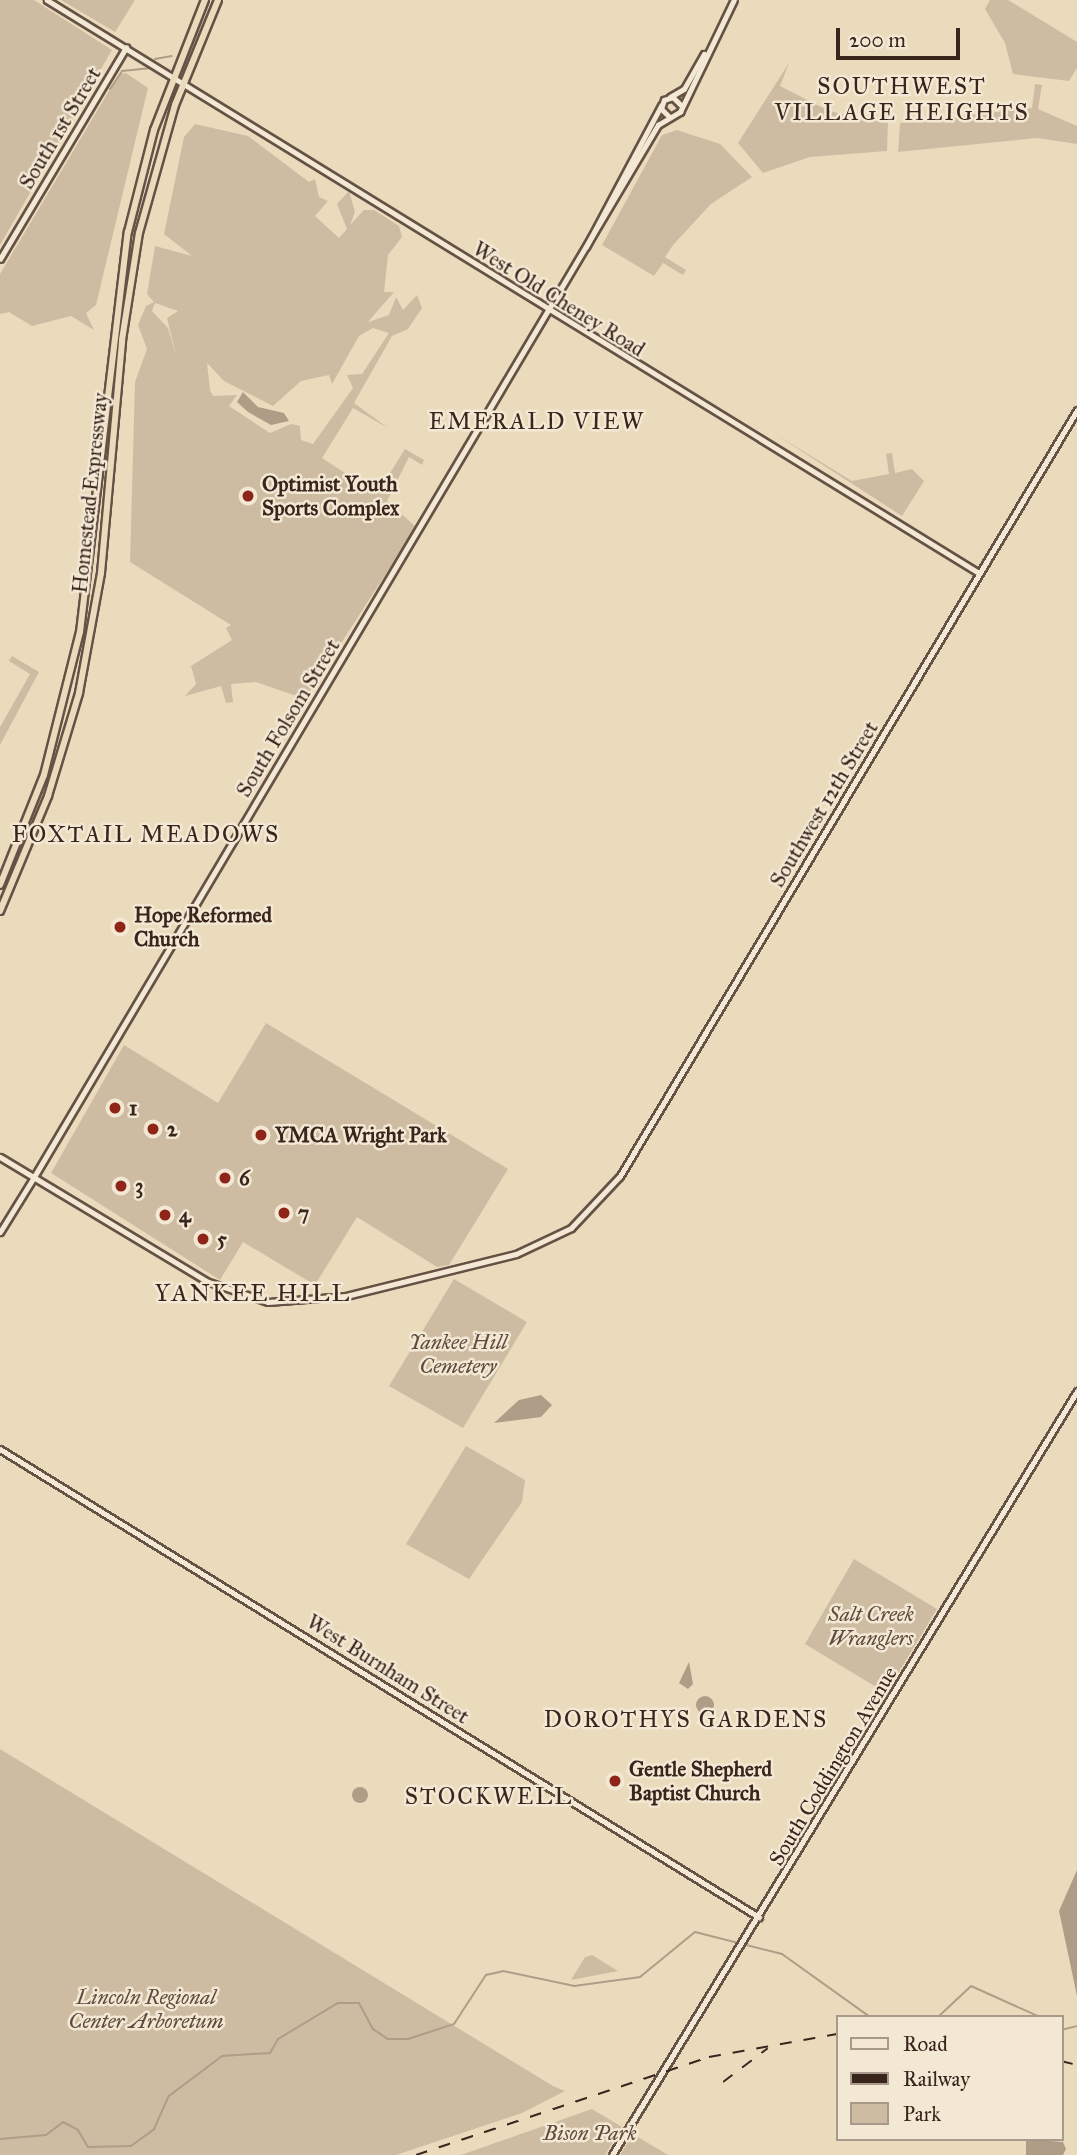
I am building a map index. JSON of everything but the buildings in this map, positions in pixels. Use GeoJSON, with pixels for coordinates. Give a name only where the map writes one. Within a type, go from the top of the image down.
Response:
{"type":"FeatureCollection","features":[{"type":"Feature","properties":{"kind":"highway","name":"Homestead Expressway"},"geometry":{"type":"LineString","coordinates":[[0,885],[44,775],[71,676],[90,567],[120,270],[173,77],[205,0]]}},
{"type":"Feature","properties":{"kind":"highway","name":"Homestead Expressway"},"geometry":{"type":"LineString","coordinates":[[0,911],[48,796],[86,660],[132,272],[183,83],[218,0]]}},
{"type":"Feature","properties":{"kind":"main road","name":"Southwest 12th Street"},"geometry":{"type":"LineString","coordinates":[[34,1177],[216,1286],[290,1304],[334,1299],[528,1250],[593,1209],[675,1086],[1077,410]]}},
{"type":"Feature","properties":{"kind":"main road"},"geometry":{"type":"LineString","coordinates":[[0,1156],[34,1177]]}},
{"type":"Feature","properties":{"kind":"main road","name":"South Folsom Street"},"geometry":{"type":"LineString","coordinates":[[0,1232],[34,1177]]}},
{"type":"Feature","properties":{"kind":"street","name":"West Old Cheney Road"},"geometry":{"type":"LineString","coordinates":[[47,0],[548,312],[979,573]]}},
{"type":"Feature","properties":{"kind":"street"},"geometry":{"type":"LineString","coordinates":[[707,50],[681,106],[670,97],[684,89],[734,0]]}},
{"type":"Feature","properties":{"kind":"street","name":"South 1st Street"},"geometry":{"type":"LineString","coordinates":[[0,259],[126,48]]}},
{"type":"Feature","properties":{"kind":"street","name":"South Folsom Street"},"geometry":{"type":"LineString","coordinates":[[582,256],[661,106],[670,97]]}},
{"type":"Feature","properties":{"kind":"street"},"geometry":{"type":"LineString","coordinates":[[661,106],[670,117]]}},
{"type":"Feature","properties":{"kind":"street","name":"South Folsom Street"},"geometry":{"type":"LineString","coordinates":[[34,1177],[658,125],[681,106]]}},
{"type":"Feature","properties":{"kind":"street","name":"South Coddington Avenue"},"geometry":{"type":"LineString","coordinates":[[612,2155],[737,1954],[1077,1391]]}},
{"type":"Feature","properties":{"kind":"street","name":"West Burnham Street"},"geometry":{"type":"LineString","coordinates":[[0,1448],[759,1917]]}},
{"type":"Feature","properties":{"kind":"green space"},"geometry":{"type":"Polygon","coordinates":[[[0,0],[34,0],[112,50],[0,245],[0,0]]]}},
{"type":"Feature","properties":{"kind":"green space"},"geometry":{"type":"Polygon","coordinates":[[[61,0],[135,0],[115,32],[61,0]]]}},
{"type":"Feature","properties":{"kind":"green space"},"geometry":{"type":"Polygon","coordinates":[[[990,0],[1008,0],[1077,42],[1077,68],[1069,81],[1013,74],[1005,43],[985,9],[990,0]]]}},
{"type":"Feature","properties":{"kind":"green space"},"geometry":{"type":"Polygon","coordinates":[[[789,63],[780,86],[829,111],[888,123],[887,151],[810,157],[763,173],[738,143],[789,63]]]}},
{"type":"Feature","properties":{"kind":"green space"},"geometry":{"type":"Polygon","coordinates":[[[126,73],[148,88],[96,305],[86,313],[94,330],[71,316],[32,326],[9,312],[0,314],[0,274],[119,74],[126,73]]]}},
{"type":"Feature","properties":{"kind":"green space"},"geometry":{"type":"Polygon","coordinates":[[[1035,84],[1042,85],[1038,109],[1077,126],[1077,144],[1037,138],[898,152],[900,123],[1032,108],[1035,84]]]}},
{"type":"Feature","properties":{"kind":"green space"},"geometry":{"type":"Polygon","coordinates":[[[195,124],[248,136],[309,182],[315,179],[319,197],[328,201],[315,216],[339,238],[347,229],[337,204],[349,191],[355,212],[350,225],[364,210],[374,210],[399,226],[402,237],[388,255],[384,292],[394,292],[368,322],[389,315],[396,297],[403,310],[417,295],[422,308],[408,329],[392,336],[354,403],[388,428],[353,408],[322,458],[377,494],[405,449],[424,460],[422,465],[409,457],[387,501],[416,527],[305,699],[256,682],[231,684],[233,702],[226,703],[221,686],[185,696],[196,684],[191,666],[232,640],[226,628],[231,625],[130,562],[135,382],[147,349],[138,325],[146,306],[154,302],[147,294],[155,246],[192,256],[164,234],[184,137],[195,124]],[[155,303],[152,311],[168,328],[176,355],[167,318],[178,311],[155,303]],[[373,328],[359,336],[332,384],[329,375],[301,381],[273,406],[224,381],[207,363],[210,390],[213,396],[237,395],[229,406],[270,433],[291,424],[300,426],[301,440],[313,444],[353,388],[347,375],[362,374],[389,333],[373,328]]]}},
{"type":"Feature","properties":{"kind":"green space"},"geometry":{"type":"Polygon","coordinates":[[[677,130],[720,144],[752,177],[711,204],[673,245],[665,257],[686,270],[683,275],[663,263],[654,276],[602,245],[662,135],[677,130]]]}},
{"type":"Feature","properties":{"kind":"green space"},"geometry":{"type":"Polygon","coordinates":[[[775,434],[852,481],[889,474],[886,454],[892,453],[895,473],[912,469],[924,481],[902,516],[775,434]]]}},
{"type":"Feature","properties":{"kind":"green space"},"geometry":{"type":"Polygon","coordinates":[[[12,656],[39,672],[0,745],[0,727],[30,674],[9,661],[12,656]]]}},
{"type":"Feature","properties":{"kind":"green space","name":"YMCA Wright Park"},"geometry":{"type":"Polygon","coordinates":[[[266,1023],[508,1169],[449,1265],[437,1267],[357,1217],[315,1285],[243,1242],[220,1280],[51,1173],[124,1045],[218,1103],[266,1023]]]}},
{"type":"Feature","properties":{"kind":"green space","name":"Yankee Hill Cemetery"},"geometry":{"type":"Polygon","coordinates":[[[454,1279],[527,1322],[463,1428],[389,1386],[454,1279]]]}},
{"type":"Feature","properties":{"kind":"green space"},"geometry":{"type":"Polygon","coordinates":[[[466,1446],[525,1480],[522,1502],[469,1579],[406,1544],[466,1446]]]}},
{"type":"Feature","properties":{"kind":"green space","name":"Salt Creek Wranglers"},"geometry":{"type":"Polygon","coordinates":[[[854,1559],[937,1609],[886,1693],[805,1644],[854,1559]]]}},
{"type":"Feature","properties":{"kind":"green space","name":"Lincoln Regional Center Arboretum"},"geometry":{"type":"Polygon","coordinates":[[[0,1749],[565,2091],[522,2113],[396,2155],[0,2155],[0,1749]]]}},
{"type":"Feature","properties":{"kind":"green space"},"geometry":{"type":"Polygon","coordinates":[[[592,1955],[618,1971],[571,1980],[585,1957],[592,1955]]]}},
{"type":"Feature","properties":{"kind":"green space","name":"Bison Park"},"geometry":{"type":"Polygon","coordinates":[[[592,2109],[622,2127],[605,2155],[461,2155],[592,2109]]]}},
{"type":"Feature","properties":{"kind":"green space"},"geometry":{"type":"Polygon","coordinates":[[[633,2134],[668,2155],[620,2155],[633,2134]]]}},
{"type":"Feature","properties":{"kind":"shaded area"},"geometry":{"type":"Polygon","coordinates":[[[243,392],[258,407],[284,413],[289,421],[271,425],[248,412],[237,402],[243,392]]]}},
{"type":"Feature","properties":{"kind":"shaded area"},"geometry":{"type":"Polygon","coordinates":[[[541,1395],[552,1405],[541,1417],[494,1423],[519,1400],[541,1395]]]}},
{"type":"Feature","properties":{"kind":"shaded area"},"geometry":{"type":"Polygon","coordinates":[[[689,1662],[693,1684],[688,1689],[679,1683],[689,1662]]]}},
{"type":"Feature","properties":{"kind":"shaded area"},"geometry":{"type":"Polygon","coordinates":[[[701,1696],[709,1696],[714,1705],[712,1712],[701,1714],[696,1709],[696,1701],[701,1696]]]}},
{"type":"Feature","properties":{"kind":"shaded area"},"geometry":{"type":"Polygon","coordinates":[[[357,1787],[363,1787],[368,1795],[366,1801],[357,1803],[352,1798],[352,1792],[357,1787]]]}},
{"type":"Feature","properties":{"kind":"shaded area"},"geometry":{"type":"Polygon","coordinates":[[[1077,1870],[1077,1996],[1059,1911],[1077,1870]]]}},
{"type":"Feature","properties":{"kind":"shaded area"},"geometry":{"type":"Polygon","coordinates":[[[1026,2141],[1063,2142],[1066,2149],[1063,2155],[1026,2155],[1026,2141]]]}},
{"type":"Feature","properties":{"kind":"waterway"},"geometry":{"type":"LineString","coordinates":[[155,59],[172,56]]}},
{"type":"Feature","properties":{"kind":"waterway"},"geometry":{"type":"LineString","coordinates":[[110,89],[122,71],[149,68]]}},
{"type":"Feature","properties":{"kind":"waterway"},"geometry":{"type":"LineString","coordinates":[[0,2139],[46,2135],[63,2122],[78,2130],[88,2147],[131,2146],[154,2129],[169,2096],[222,2056],[270,2053],[278,2039],[338,2003],[359,2003],[373,2029],[388,2039],[408,2039],[454,2024],[486,1975],[503,1971],[574,1986],[640,1977],[695,1932],[782,1954],[867,2015]]}},
{"type":"Feature","properties":{"kind":"waterway"},"geometry":{"type":"LineString","coordinates":[[940,2015],[971,1986],[1036,2015]]}},
{"type":"Feature","properties":{"kind":"waterway"},"geometry":{"type":"LineString","coordinates":[[1063,2030],[1077,2026]]}},
{"type":"Feature","properties":{"kind":"railway"},"geometry":{"type":"LineString","coordinates":[[416,2155],[709,2057],[836,2034]]}},
{"type":"Feature","properties":{"kind":"railway"},"geometry":{"type":"LineString","coordinates":[[723,2082],[768,2048]]}},
{"type":"Feature","properties":{"kind":"railway"},"geometry":{"type":"LineString","coordinates":[[1063,2062],[1077,2065]]}},
{"type":"Feature","properties":{"kind":"place","name":"Optimist Youth Sports Complex"},"geometry":{"type":"Point","coordinates":[248,496]}},
{"type":"Feature","properties":{"kind":"place","name":"Hope Reformed Church"},"geometry":{"type":"Point","coordinates":[120,927]}},
{"type":"Feature","properties":{"kind":"place","name":"1"},"geometry":{"type":"Point","coordinates":[115,1108]}},
{"type":"Feature","properties":{"kind":"place","name":"2"},"geometry":{"type":"Point","coordinates":[153,1129]}},
{"type":"Feature","properties":{"kind":"place","name":"YMCA Wright Park"},"geometry":{"type":"Point","coordinates":[261,1135]}},
{"type":"Feature","properties":{"kind":"place","name":"6"},"geometry":{"type":"Point","coordinates":[225,1178]}},
{"type":"Feature","properties":{"kind":"place","name":"3"},"geometry":{"type":"Point","coordinates":[121,1186]}},
{"type":"Feature","properties":{"kind":"place","name":"7"},"geometry":{"type":"Point","coordinates":[284,1213]}},
{"type":"Feature","properties":{"kind":"place","name":"4"},"geometry":{"type":"Point","coordinates":[165,1215]}},
{"type":"Feature","properties":{"kind":"place","name":"5"},"geometry":{"type":"Point","coordinates":[203,1239]}},
{"type":"Feature","properties":{"kind":"place","name":"Gentle Shepherd Baptist Church"},"geometry":{"type":"Point","coordinates":[615,1781]}},
{"type":"Feature","properties":{"kind":"district","name":"SOUTHWEST VILLAGE HEIGHTS"},"geometry":{"type":"Point","coordinates":[902,99]}},
{"type":"Feature","properties":{"kind":"district","name":"EMERALD VIEW"},"geometry":{"type":"Point","coordinates":[537,421]}},
{"type":"Feature","properties":{"kind":"district","name":"FOXTAIL MEADOWS"},"geometry":{"type":"Point","coordinates":[146,834]}},
{"type":"Feature","properties":{"kind":"district","name":"YANKEE HILL"},"geometry":{"type":"Point","coordinates":[253,1294]}},
{"type":"Feature","properties":{"kind":"district","name":"DOROTHYS GARDENS"},"geometry":{"type":"Point","coordinates":[686,1719]}},
{"type":"Feature","properties":{"kind":"district","name":"STOCKWELL"},"geometry":{"type":"Point","coordinates":[489,1796]}}]}
